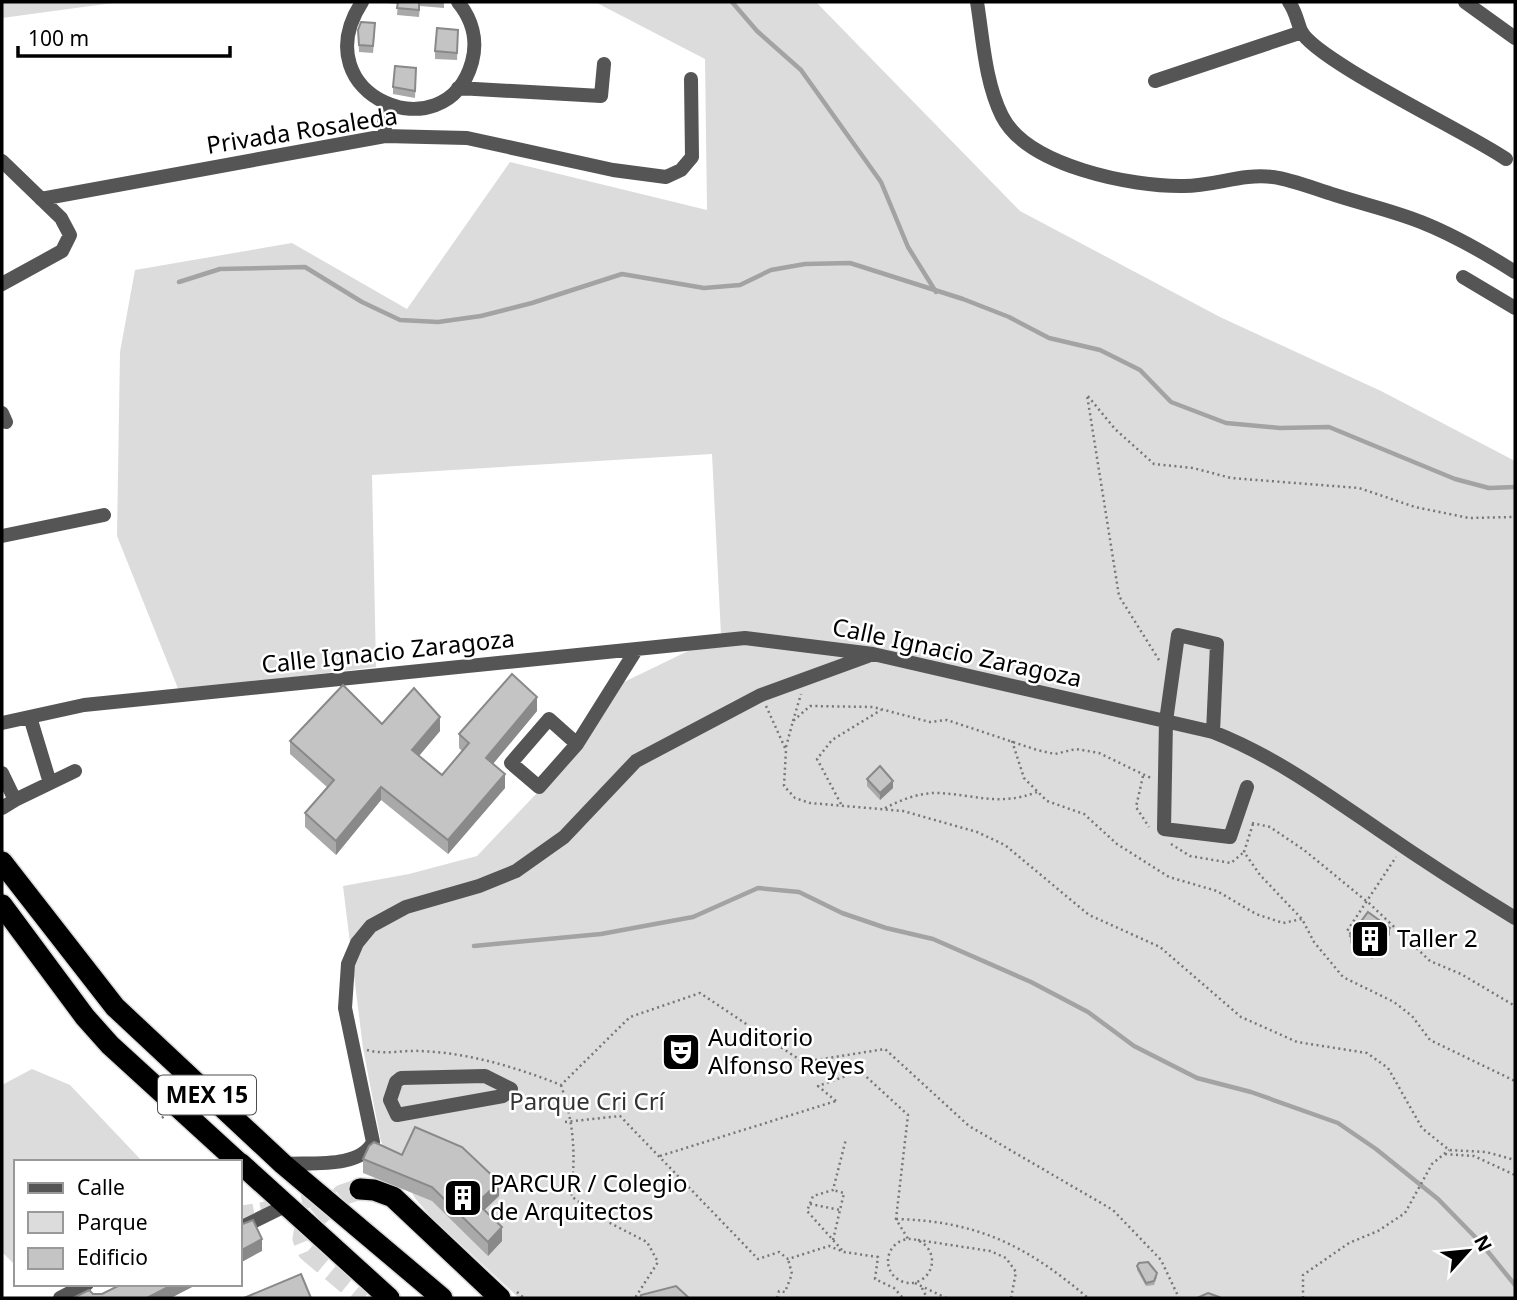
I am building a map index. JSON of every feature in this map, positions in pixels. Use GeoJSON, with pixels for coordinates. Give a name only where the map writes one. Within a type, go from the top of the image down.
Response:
{"type":"FeatureCollection","features":[{"type":"Feature","properties":{"kind":"highway","name":"MEX 15"},"geometry":{"type":"LineString","coordinates":[[2,862],[115,1007],[283,1164],[442,1298]]}},
{"type":"Feature","properties":{"kind":"highway","name":"MEX 15"},"geometry":{"type":"LineString","coordinates":[[2,905],[85,1017],[110,1045],[237,1160]]}},
{"type":"Feature","properties":{"kind":"highway","name":"MEX 15"},"geometry":{"type":"LineString","coordinates":[[242,1165],[389,1298]]}},
{"type":"Feature","properties":{"kind":"highway"},"geometry":{"type":"LineString","coordinates":[[360,1189],[374,1189],[393,1197],[500,1298]]}},
{"type":"Feature","properties":{"kind":"street"},"geometry":{"type":"LineString","coordinates":[[362,2],[351,18],[346,37],[347,58],[361,85],[384,104],[404,109],[424,108],[443,101],[458,88],[469,71],[475,52],[474,31],[458,2]]}},
{"type":"Feature","properties":{"kind":"street"},"geometry":{"type":"LineString","coordinates":[[977,2],[989,78],[1001,115],[1012,131],[1035,151],[1106,176],[1146,184],[1185,187],[1250,175],[1277,178],[1420,222],[1480,250],[1515,272]]}},
{"type":"Feature","properties":{"kind":"street"},"geometry":{"type":"LineString","coordinates":[[1289,2],[1298,15],[1302,32],[1318,48],[1506,159]]}},
{"type":"Feature","properties":{"kind":"street"},"geometry":{"type":"LineString","coordinates":[[1465,2],[1515,38]]}},
{"type":"Feature","properties":{"kind":"street"},"geometry":{"type":"LineString","coordinates":[[1155,81],[1302,32]]}},
{"type":"Feature","properties":{"kind":"street"},"geometry":{"type":"LineString","coordinates":[[458,88],[601,96],[604,64]]}},
{"type":"Feature","properties":{"kind":"street","name":"Privada Rosaleda"},"geometry":{"type":"LineString","coordinates":[[41,199],[385,136],[467,138],[613,170],[666,177],[681,170],[692,157],[691,79]]}},
{"type":"Feature","properties":{"kind":"street"},"geometry":{"type":"LineString","coordinates":[[384,104],[385,136]]}},
{"type":"Feature","properties":{"kind":"street"},"geometry":{"type":"LineString","coordinates":[[2,161],[61,218],[71,235],[62,251],[2,284]]}},
{"type":"Feature","properties":{"kind":"street"},"geometry":{"type":"LineString","coordinates":[[1463,277],[1515,308]]}},
{"type":"Feature","properties":{"kind":"street"},"geometry":{"type":"LineString","coordinates":[[2,536],[104,515]]}},
{"type":"Feature","properties":{"kind":"street"},"geometry":{"type":"LineString","coordinates":[[1213,732],[1217,644],[1178,635],[1166,721],[1164,829],[1230,837],[1247,787]]}},
{"type":"Feature","properties":{"kind":"street","name":"Calle Ignacio Zaragoza"},"geometry":{"type":"LineString","coordinates":[[2,723],[84,705],[745,638],[873,654],[1213,732],[1253,747],[1515,918]]}},
{"type":"Feature","properties":{"kind":"street"},"geometry":{"type":"LineString","coordinates":[[576,744],[549,719],[511,763],[539,788],[576,744],[636,650]]}},
{"type":"Feature","properties":{"kind":"street"},"geometry":{"type":"LineString","coordinates":[[283,1164],[356,1159],[370,1149],[373,1133],[345,1008],[348,964],[357,943],[371,926],[406,907],[479,886],[527,864],[564,837],[636,761],[761,695],[873,654]]}},
{"type":"Feature","properties":{"kind":"street"},"geometry":{"type":"LineString","coordinates":[[30,717],[50,783]]}},
{"type":"Feature","properties":{"kind":"street"},"geometry":{"type":"LineString","coordinates":[[2,773],[8,804],[75,771]]}},
{"type":"Feature","properties":{"kind":"street"},"geometry":{"type":"LineString","coordinates":[[485,1076],[511,1089],[503,1096],[397,1115],[390,1100],[396,1082],[410,1077],[485,1076]]}},
{"type":"Feature","properties":{"kind":"street"},"geometry":{"type":"LineString","coordinates":[[364,1100],[390,1100]]}},
{"type":"Feature","properties":{"kind":"street"},"geometry":{"type":"LineString","coordinates":[[242,1227],[287,1205]]}},
{"type":"Feature","properties":{"kind":"street"},"geometry":{"type":"LineString","coordinates":[[60,1298],[83,1286]]}},
{"type":"Feature","properties":{"kind":"path"},"geometry":{"type":"LineString","coordinates":[[1159,670],[1159,657],[1119,596],[1087,395],[1115,429],[1154,464],[1193,468],[1231,478],[1359,488],[1415,507],[1469,518],[1515,517]]}},
{"type":"Feature","properties":{"kind":"path"},"geometry":{"type":"LineString","coordinates":[[803,679],[786,750],[784,786],[795,798],[842,806],[902,811],[977,832],[1005,845],[1089,915],[1160,947],[1241,1017],[1297,1042],[1367,1054],[1388,1068],[1422,1128],[1447,1152],[1474,1156],[1515,1175]]}},
{"type":"Feature","properties":{"kind":"path"},"geometry":{"type":"LineString","coordinates":[[761,695],[786,750]]}},
{"type":"Feature","properties":{"kind":"path"},"geometry":{"type":"LineString","coordinates":[[793,721],[810,706],[839,705],[881,710],[930,722],[947,720],[1055,754],[1076,749],[1099,753],[1166,784]]}},
{"type":"Feature","properties":{"kind":"path"},"geometry":{"type":"LineString","coordinates":[[842,806],[817,758],[832,740],[881,710]]}},
{"type":"Feature","properties":{"kind":"path"},"geometry":{"type":"LineString","coordinates":[[1012,741],[1024,778],[1046,801],[1084,814],[1117,844],[1169,877],[1217,891],[1241,908],[1283,923],[1302,919]]}},
{"type":"Feature","properties":{"kind":"path"},"geometry":{"type":"LineString","coordinates":[[882,809],[906,797],[935,793],[997,801],[1019,799],[1037,792]]}},
{"type":"Feature","properties":{"kind":"path"},"geometry":{"type":"LineString","coordinates":[[1238,813],[1253,824],[1270,827],[1366,900],[1430,961],[1461,974],[1515,1006]]}},
{"type":"Feature","properties":{"kind":"path"},"geometry":{"type":"LineString","coordinates":[[1253,824],[1244,852],[1260,875],[1302,919],[1314,942],[1343,977],[1394,1002],[1412,1016],[1430,1040],[1515,1081]]}},
{"type":"Feature","properties":{"kind":"path"},"geometry":{"type":"LineString","coordinates":[[1351,934],[1347,931],[1403,846]]}},
{"type":"Feature","properties":{"kind":"path"},"geometry":{"type":"LineString","coordinates":[[561,1085],[630,1017],[700,993],[803,1062],[885,1049],[969,1126],[1113,1210],[1161,1260],[1179,1298]]}},
{"type":"Feature","properties":{"kind":"path"},"geometry":{"type":"LineString","coordinates":[[352,1046],[372,1052],[421,1051],[503,1062],[561,1085],[573,1121],[575,1169],[571,1196],[604,1220],[647,1242],[659,1262],[639,1288],[635,1298]]}},
{"type":"Feature","properties":{"kind":"path"},"geometry":{"type":"LineString","coordinates":[[660,1156],[836,1101],[818,1086],[860,1070],[908,1115],[897,1219],[908,1240]]}},
{"type":"Feature","properties":{"kind":"path"},"geometry":{"type":"LineString","coordinates":[[162,1118],[201,1080]]}},
{"type":"Feature","properties":{"kind":"path"},"geometry":{"type":"LineString","coordinates":[[565,1122],[620,1116],[758,1259],[779,1252],[788,1259],[792,1274],[785,1292],[779,1291],[777,1298]]}},
{"type":"Feature","properties":{"kind":"path"},"geometry":{"type":"LineString","coordinates":[[833,1190],[846,1139]]}},
{"type":"Feature","properties":{"kind":"path"},"geometry":{"type":"LineString","coordinates":[[1303,1298],[1303,1275],[1316,1264],[1405,1213],[1432,1164],[1447,1152],[1486,1152],[1515,1160]]}},
{"type":"Feature","properties":{"kind":"path"},"geometry":{"type":"LineString","coordinates":[[833,1240],[844,1194],[833,1190],[813,1196],[807,1211],[833,1240],[844,1252]]}},
{"type":"Feature","properties":{"kind":"path"},"geometry":{"type":"LineString","coordinates":[[810,1204],[840,1210]]}},
{"type":"Feature","properties":{"kind":"path"},"geometry":{"type":"LineString","coordinates":[[897,1219],[952,1223],[996,1237],[1027,1252],[1088,1298]]}},
{"type":"Feature","properties":{"kind":"path"},"geometry":{"type":"LineString","coordinates":[[915,1240],[927,1248],[932,1262],[927,1275],[908,1284],[895,1278],[888,1265],[895,1245],[908,1240],[915,1240],[963,1245],[1006,1258],[1016,1272],[1012,1298]]}},
{"type":"Feature","properties":{"kind":"path"},"geometry":{"type":"LineString","coordinates":[[788,1259],[829,1246],[844,1252],[878,1257],[875,1279],[894,1288],[903,1298]]}},
{"type":"Feature","properties":{"kind":"path"},"geometry":{"type":"LineString","coordinates":[[915,1283],[946,1298]]}},
{"type":"Feature","properties":{"kind":"path"},"geometry":{"type":"LineString","coordinates":[[922,1287],[927,1298]]}},
{"type":"Feature","properties":{"kind":"green space"},"geometry":{"type":"Polygon","coordinates":[[[2,2],[120,2],[2,18],[2,2]]]}},
{"type":"Feature","properties":{"kind":"green space","name":"Parque Cri Crí"},"geometry":{"type":"Polygon","coordinates":[[[595,2],[816,2],[1020,211],[1220,317],[1381,391],[1515,461],[1515,1298],[519,1298],[431,1217],[415,1198],[381,1142],[363,1048],[343,886],[409,874],[477,856],[576,752],[624,682],[721,635],[712,454],[372,475],[376,667],[179,691],[117,536],[120,352],[135,270],[292,243],[407,309],[510,162],[707,210],[705,59],[595,2]]]}},
{"type":"Feature","properties":{"kind":"green space"},"geometry":{"type":"Polygon","coordinates":[[[32,1069],[70,1085],[141,1160],[14,1160],[14,1264],[2,1252],[2,1085],[32,1069]]]}},
{"type":"Feature","properties":{"kind":"building"},"geometry":{"type":"Polygon","coordinates":[[[398,2],[419,2],[419,10],[397,8],[398,2]]]}},
{"type":"Feature","properties":{"kind":"building"},"geometry":{"type":"Polygon","coordinates":[[[361,22],[375,23],[373,46],[359,45],[358,30],[361,22]]]}},
{"type":"Feature","properties":{"kind":"building"},"geometry":{"type":"Polygon","coordinates":[[[437,28],[458,30],[457,53],[435,51],[437,28]]]}},
{"type":"Feature","properties":{"kind":"building"},"geometry":{"type":"Polygon","coordinates":[[[395,66],[416,68],[415,91],[393,87],[395,66]]]}},
{"type":"Feature","properties":{"kind":"building"},"geometry":{"type":"Polygon","coordinates":[[[512,674],[537,697],[486,758],[505,774],[448,840],[381,787],[336,841],[305,813],[334,780],[290,741],[343,685],[382,724],[414,688],[440,717],[412,750],[442,775],[469,743],[459,734],[512,674]]]}},
{"type":"Feature","properties":{"kind":"building"},"geometry":{"type":"Polygon","coordinates":[[[880,766],[893,781],[880,793],[867,779],[880,766]]]}},
{"type":"Feature","properties":{"kind":"building","name":"Taller 2"},"geometry":{"type":"Polygon","coordinates":[[[1368,912],[1390,928],[1372,952],[1350,936],[1368,912]]]}},
{"type":"Feature","properties":{"kind":"building","name":"PARCUR / Colegio de Arquitectos"},"geometry":{"type":"Polygon","coordinates":[[[415,1127],[462,1147],[499,1182],[477,1203],[502,1227],[488,1242],[432,1187],[363,1159],[374,1142],[402,1155],[415,1127]]]}},
{"type":"Feature","properties":{"kind":"building"},"geometry":{"type":"Polygon","coordinates":[[[253,1220],[262,1239],[242,1250],[242,1224],[253,1220]]]}},
{"type":"Feature","properties":{"kind":"building"},"geometry":{"type":"Polygon","coordinates":[[[1148,1262],[1157,1273],[1154,1281],[1146,1283],[1137,1266],[1139,1263],[1148,1262]]]}},
{"type":"Feature","properties":{"kind":"building"},"geometry":{"type":"Polygon","coordinates":[[[301,1274],[311,1298],[244,1298],[301,1274]]]}},
{"type":"Feature","properties":{"kind":"building"},"geometry":{"type":"Polygon","coordinates":[[[118,1286],[170,1286],[147,1298],[73,1298],[89,1290],[93,1294],[102,1294],[118,1286]]]}},
{"type":"Feature","properties":{"kind":"building"},"geometry":{"type":"Polygon","coordinates":[[[676,1286],[689,1298],[640,1298],[641,1295],[676,1286]]]}},
{"type":"Feature","properties":{"kind":"building"},"geometry":{"type":"Polygon","coordinates":[[[1208,1293],[1219,1297],[1199,1297],[1208,1293]]]}},
{"type":"Feature","properties":{"kind":"waterway"},"geometry":{"type":"LineString","coordinates":[[732,2],[757,31],[801,70],[881,182],[908,247],[936,292]]}},
{"type":"Feature","properties":{"kind":"waterway"},"geometry":{"type":"LineString","coordinates":[[179,282],[220,269],[305,267],[362,302],[400,320],[438,322],[481,316],[532,303],[622,274],[704,288],[740,285],[771,270],[805,264],[850,263],[963,299],[1009,317],[1049,338],[1100,350],[1140,370],[1171,402],[1226,423],[1280,428],[1329,427],[1455,479],[1489,488],[1515,487]]}},
{"type":"Feature","properties":{"kind":"waterway"},"geometry":{"type":"LineString","coordinates":[[474,946],[601,934],[693,917],[758,888],[799,892],[842,913],[886,928],[933,939],[1031,982],[1088,1012],[1134,1046],[1197,1078],[1251,1092],[1338,1123],[1376,1149],[1438,1199],[1480,1242],[1515,1285]]}},
{"type":"Feature","properties":{"kind":"tunnel"},"geometry":{"type":"LineString","coordinates":[[360,1189],[342,1195],[305,1227],[303,1239],[308,1251],[364,1298]]}},
{"type":"Feature","properties":{"kind":"tunnel"},"geometry":{"type":"LineString","coordinates":[[242,1213],[342,1195]]}},
{"type":"Feature","properties":{"kind":"place","name":"Taller 2"},"geometry":{"type":"Point","coordinates":[1370,939]}},
{"type":"Feature","properties":{"kind":"place","name":"Auditorio Alfonso Reyes"},"geometry":{"type":"Point","coordinates":[681,1052]}},
{"type":"Feature","properties":{"kind":"place","name":"PARCUR / Colegio de Arquitectos"},"geometry":{"type":"Point","coordinates":[463,1198]}}]}
